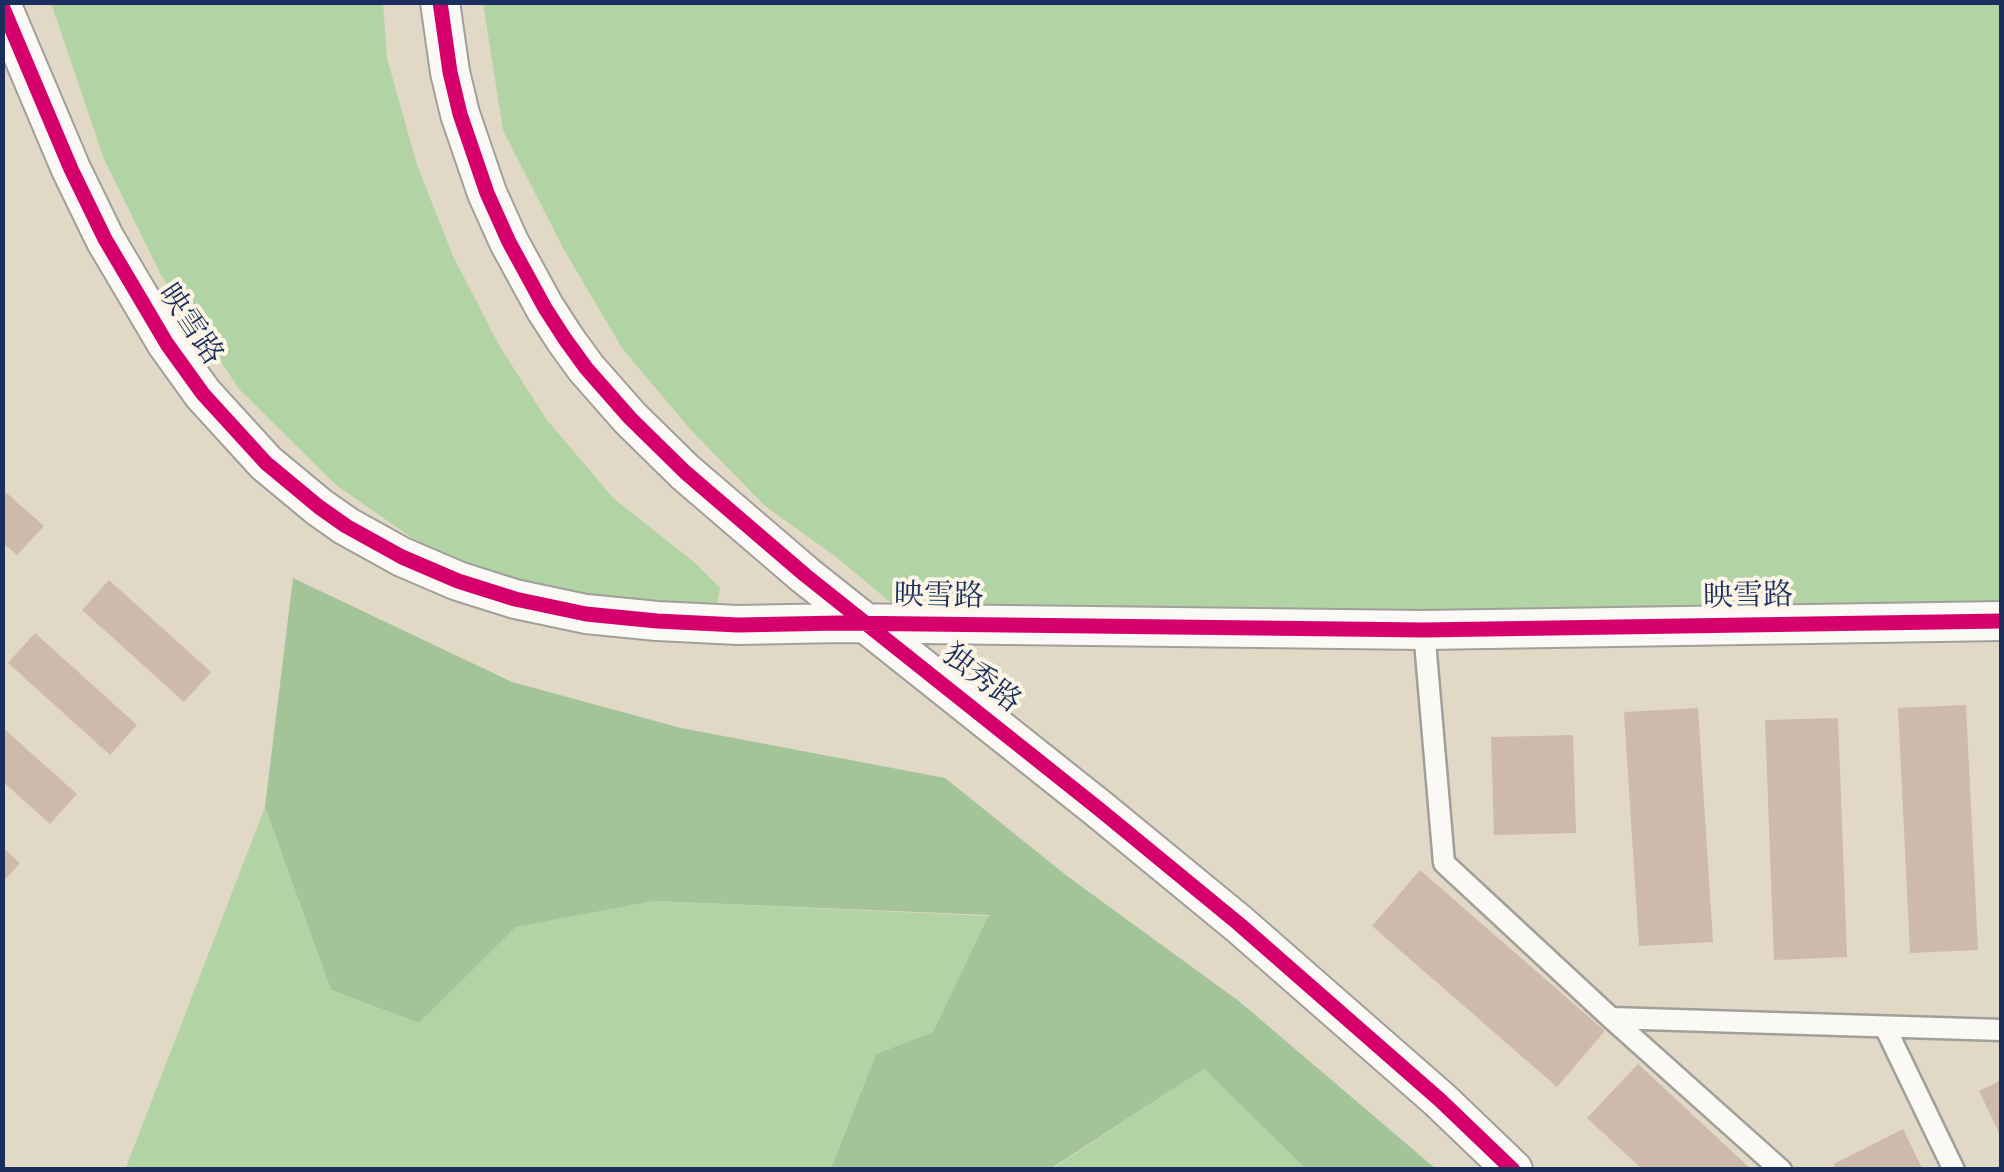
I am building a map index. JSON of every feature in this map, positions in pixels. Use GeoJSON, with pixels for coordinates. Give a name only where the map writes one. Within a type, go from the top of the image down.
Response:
{"type":"FeatureCollection","features":[{"type":"Feature","properties":{"kind":"street","name":"独秀路"},"geometry":{"type":"LineString","coordinates":[[440,2],[454,86],[482,180],[526,276],[564,338],[630,418],[685,472],[805,575],[1239,924],[1514,1170]]}},
{"type":"Feature","properties":{"kind":"street","name":"映雪路"},"geometry":{"type":"LineString","coordinates":[[2,6],[79,187],[124,274],[203,394],[266,462],[346,526],[402,557],[515,599],[586,614],[738,625],[1424,630],[2002,621]]}},
{"type":"Feature","properties":{"kind":"lane"},"geometry":{"type":"LineString","coordinates":[[1424,630],[1444,863],[1781,1170]]}},
{"type":"Feature","properties":{"kind":"lane"},"geometry":{"type":"LineString","coordinates":[[1612,1018],[2002,1030]]}},
{"type":"Feature","properties":{"kind":"lane"},"geometry":{"type":"LineString","coordinates":[[1885,1027],[1954,1170]]}},
{"type":"Feature","properties":{"kind":"green space"},"geometry":{"type":"Polygon","coordinates":[[[51,3],[383,3],[387,58],[417,165],[453,256],[500,347],[547,420],[614,499],[694,562],[720,588],[716,609],[692,619],[454,567],[336,485],[240,390],[161,275],[104,159],[51,3]]]}},
{"type":"Feature","properties":{"kind":"green space"},"geometry":{"type":"Polygon","coordinates":[[[483,3],[2001,3],[2001,614],[1007,635],[896,607],[835,556],[765,506],[690,429],[622,348],[563,248],[503,130],[483,3]]]}},
{"type":"Feature","properties":{"kind":"green space"},"geometry":{"type":"Polygon","coordinates":[[[293,578],[512,682],[681,728],[945,778],[1067,876],[1240,1002],[1436,1169],[1306,1169],[1204,1069],[1050,1169],[832,1167],[876,1054],[933,1032],[989,915],[654,901],[516,927],[419,1023],[331,990],[265,807],[293,578]]]}},
{"type":"Feature","properties":{"kind":"green space"},"geometry":{"type":"Polygon","coordinates":[[[265,807],[331,990],[419,1023],[516,927],[654,901],[990,916],[933,1032],[876,1054],[833,1167],[839,1169],[125,1170],[265,807]]]}},
{"type":"Feature","properties":{"kind":"green space"},"geometry":{"type":"Polygon","coordinates":[[[1204,1069],[1306,1169],[1050,1170],[1204,1069]]]}},
{"type":"Feature","properties":{"kind":"building"},"geometry":{"type":"Polygon","coordinates":[[[2,489],[44,526],[17,555],[2,542],[2,489]]]}},
{"type":"Feature","properties":{"kind":"building"},"geometry":{"type":"Polygon","coordinates":[[[109,580],[211,672],[184,702],[82,610],[109,580]]]}},
{"type":"Feature","properties":{"kind":"building"},"geometry":{"type":"Polygon","coordinates":[[[35,633],[137,725],[110,755],[8,663],[35,633]]]}},
{"type":"Feature","properties":{"kind":"building"},"geometry":{"type":"Polygon","coordinates":[[[1966,705],[1978,950],[1910,953],[1898,708],[1966,705]]]}},
{"type":"Feature","properties":{"kind":"building"},"geometry":{"type":"Polygon","coordinates":[[[1698,708],[1713,942],[1639,946],[1624,712],[1698,708]]]}},
{"type":"Feature","properties":{"kind":"building"},"geometry":{"type":"Polygon","coordinates":[[[1838,718],[1847,957],[1774,960],[1765,720],[1838,718]]]}},
{"type":"Feature","properties":{"kind":"building"},"geometry":{"type":"Polygon","coordinates":[[[2,727],[77,794],[50,824],[2,781],[2,727]]]}},
{"type":"Feature","properties":{"kind":"building"},"geometry":{"type":"Polygon","coordinates":[[[1573,735],[1576,833],[1494,835],[1491,737],[1573,735]]]}},
{"type":"Feature","properties":{"kind":"building"},"geometry":{"type":"Polygon","coordinates":[[[2,847],[20,863],[2,883],[2,847]]]}},
{"type":"Feature","properties":{"kind":"building"},"geometry":{"type":"Polygon","coordinates":[[[1420,870],[1605,1031],[1557,1087],[1372,926],[1420,870]]]}},
{"type":"Feature","properties":{"kind":"building"},"geometry":{"type":"Polygon","coordinates":[[[1638,1064],[1752,1170],[1643,1170],[1587,1118],[1638,1064]]]}},
{"type":"Feature","properties":{"kind":"building"},"geometry":{"type":"Polygon","coordinates":[[[2002,1080],[2002,1139],[1979,1091],[2002,1080]]]}},
{"type":"Feature","properties":{"kind":"building"},"geometry":{"type":"Polygon","coordinates":[[[1903,1129],[1923,1170],[1837,1170],[1834,1164],[1903,1129]]]}},
{"type":"Feature","properties":{"kind":"cycle path"},"geometry":{"type":"LineString","coordinates":[[440,2],[460,114],[487,193],[509,242],[565,339],[630,418],[685,472],[805,575],[1239,924],[1440,1100],[1513,1170]]}},
{"type":"Feature","properties":{"kind":"cycle path"},"geometry":{"type":"LineString","coordinates":[[2,6],[105,239],[167,344],[203,394],[266,463],[346,526],[402,557],[515,599],[586,614],[738,625],[1424,630],[2002,621]]}}]}
